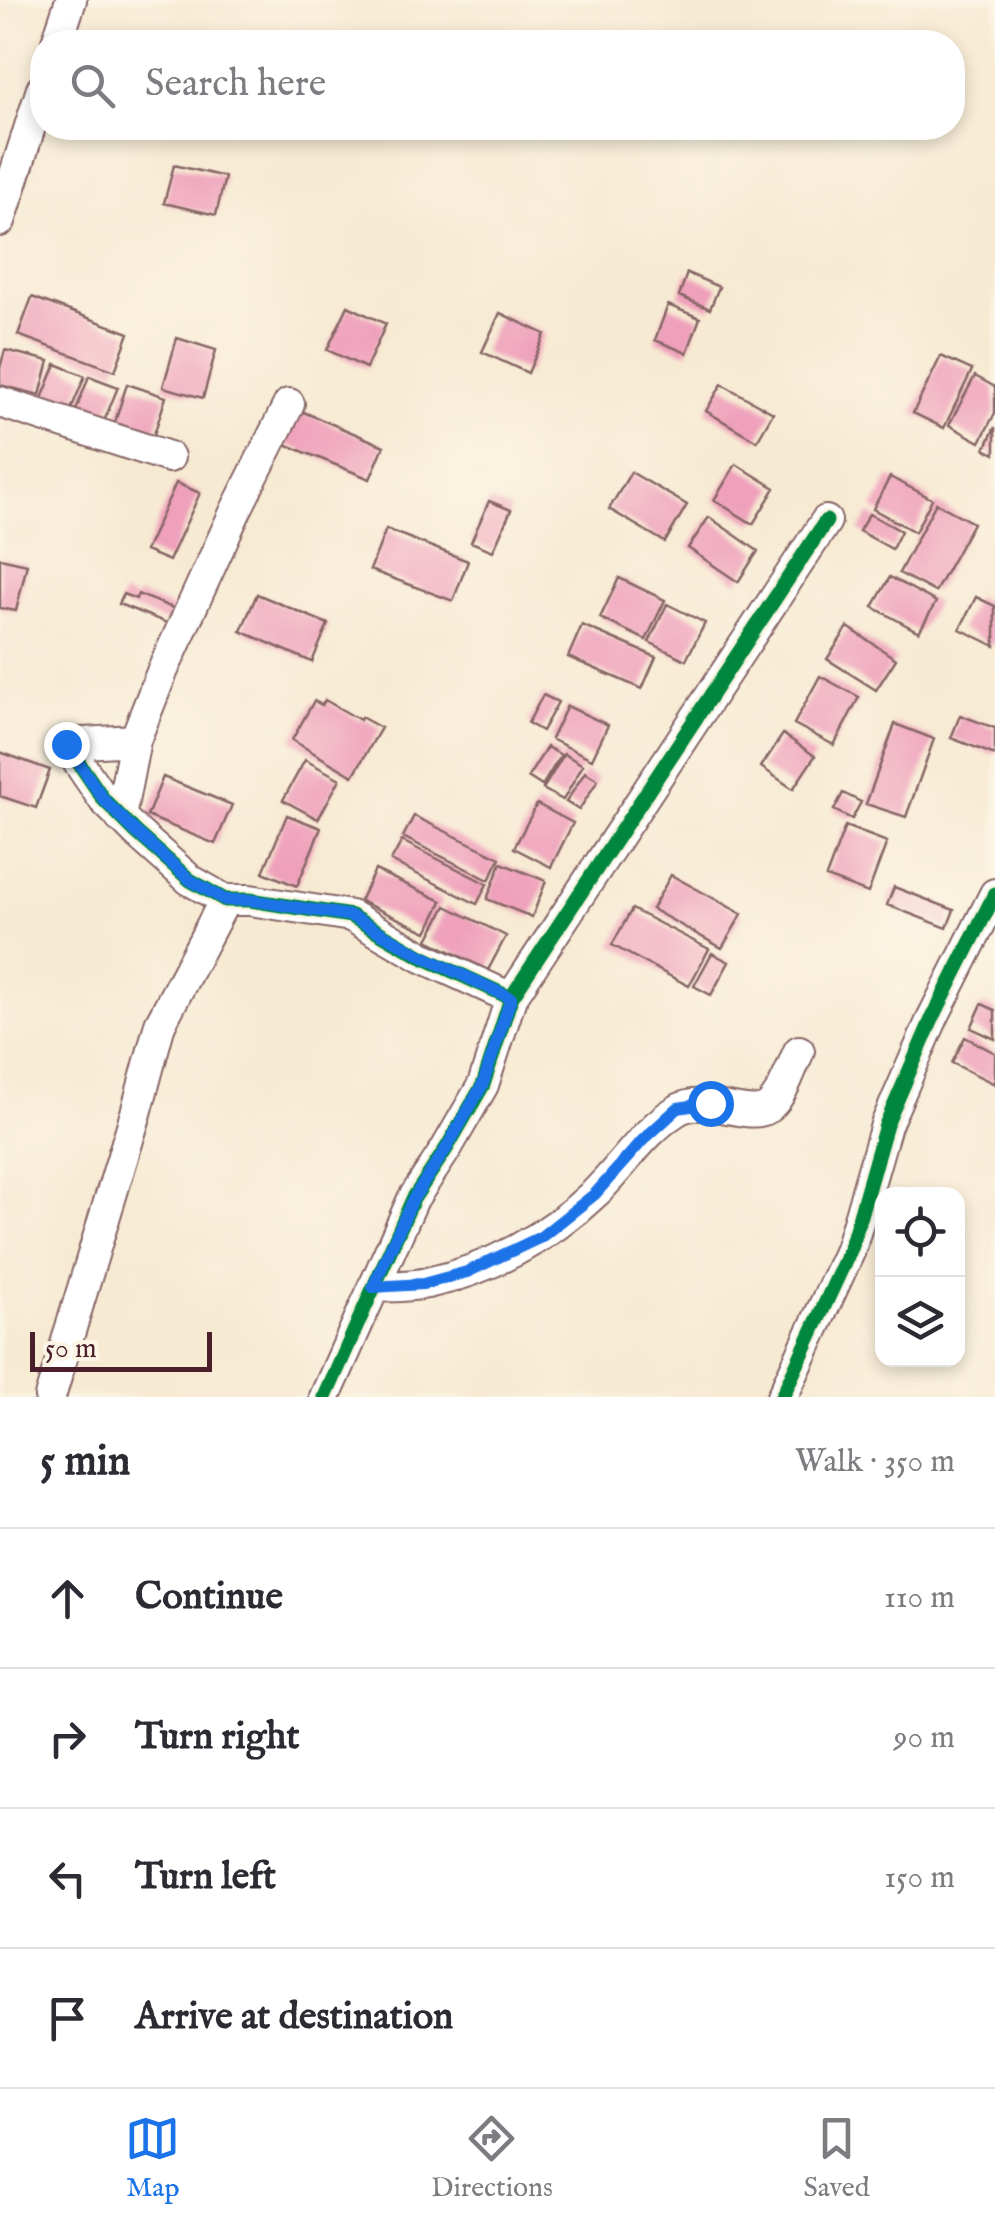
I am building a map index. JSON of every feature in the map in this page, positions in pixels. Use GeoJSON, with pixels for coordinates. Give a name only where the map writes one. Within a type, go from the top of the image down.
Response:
{"type":"FeatureCollection","features":[{"type":"Feature","properties":{"kind":"street"},"geometry":{"type":"LineString","coordinates":[[61,30],[70,0]]}},
{"type":"Feature","properties":{"kind":"street"},"geometry":{"type":"LineString","coordinates":[[0,220],[30,126]]}},
{"type":"Feature","properties":{"kind":"street"},"geometry":{"type":"LineString","coordinates":[[0,402],[168,457]]}},
{"type":"Feature","properties":{"kind":"street"},"geometry":{"type":"LineString","coordinates":[[120,817],[136,740],[182,626],[290,404]]}},
{"type":"Feature","properties":{"kind":"street"},"geometry":{"type":"LineString","coordinates":[[325,1397],[413,1199],[483,1084],[511,998],[826,521]]}},
{"type":"Feature","properties":{"kind":"street"},"geometry":{"type":"LineString","coordinates":[[136,740],[66,744],[104,800],[190,880],[225,900],[250,900],[351,916],[422,956],[511,998]]}},
{"type":"Feature","properties":{"kind":"street"},"geometry":{"type":"LineString","coordinates":[[782,1397],[850,1250],[886,1125],[933,1018],[995,894]]}},
{"type":"Feature","properties":{"kind":"street"},"geometry":{"type":"LineString","coordinates":[[50,1397],[160,1024],[225,900]]}},
{"type":"Feature","properties":{"kind":"street"},"geometry":{"type":"LineString","coordinates":[[373,1287],[423,1284],[467,1272],[541,1237],[595,1194],[678,1108],[710,1103],[754,1113],[766,1110],[774,1103],[799,1051]]}},
{"type":"Feature","properties":{"kind":"building"},"geometry":{"type":"Polygon","coordinates":[[[174,165],[225,177],[216,215],[164,203],[174,165]]]}},
{"type":"Feature","properties":{"kind":"building"},"geometry":{"type":"Polygon","coordinates":[[[687,273],[719,287],[710,309],[679,296],[687,273]]]}},
{"type":"Feature","properties":{"kind":"building"},"geometry":{"type":"Polygon","coordinates":[[[32,297],[129,333],[115,371],[18,335],[32,297]]]}},
{"type":"Feature","properties":{"kind":"building"},"geometry":{"type":"Polygon","coordinates":[[[668,305],[700,318],[687,353],[655,340],[668,305]]]}},
{"type":"Feature","properties":{"kind":"building"},"geometry":{"type":"Polygon","coordinates":[[[348,306],[386,324],[366,368],[327,350],[348,306]]]}},
{"type":"Feature","properties":{"kind":"building"},"geometry":{"type":"Polygon","coordinates":[[[500,313],[545,334],[528,373],[482,352],[500,313]]]}},
{"type":"Feature","properties":{"kind":"building"},"geometry":{"type":"Polygon","coordinates":[[[177,338],[216,350],[203,398],[163,387],[177,338]]]}},
{"type":"Feature","properties":{"kind":"building"},"geometry":{"type":"Polygon","coordinates":[[[5,350],[49,361],[40,395],[0,385],[5,350]]]}},
{"type":"Feature","properties":{"kind":"building"},"geometry":{"type":"Polygon","coordinates":[[[941,356],[972,370],[944,428],[913,413],[941,356]]]}},
{"type":"Feature","properties":{"kind":"building"},"geometry":{"type":"Polygon","coordinates":[[[56,364],[85,376],[70,412],[41,401],[56,364]]]}},
{"type":"Feature","properties":{"kind":"building"},"geometry":{"type":"Polygon","coordinates":[[[89,376],[118,387],[103,424],[75,413],[89,376]]]}},
{"type":"Feature","properties":{"kind":"building"},"geometry":{"type":"Polygon","coordinates":[[[975,376],[995,387],[995,413],[980,442],[949,425],[975,376]]]}},
{"type":"Feature","properties":{"kind":"building"},"geometry":{"type":"Polygon","coordinates":[[[127,384],[166,397],[150,447],[111,434],[127,384]]]}},
{"type":"Feature","properties":{"kind":"building"},"geometry":{"type":"Polygon","coordinates":[[[722,384],[773,413],[757,441],[706,411],[722,384]]]}},
{"type":"Feature","properties":{"kind":"building"},"geometry":{"type":"Polygon","coordinates":[[[294,408],[384,446],[370,479],[280,442],[294,408]]]}},
{"type":"Feature","properties":{"kind":"building"},"geometry":{"type":"Polygon","coordinates":[[[995,427],[995,454],[985,449],[995,427]]]}},
{"type":"Feature","properties":{"kind":"building"},"geometry":{"type":"Polygon","coordinates":[[[736,464],[775,488],[753,524],[714,500],[736,464]]]}},
{"type":"Feature","properties":{"kind":"building"},"geometry":{"type":"Polygon","coordinates":[[[631,472],[687,505],[665,542],[609,509],[631,472]]]}},
{"type":"Feature","properties":{"kind":"building"},"geometry":{"type":"Polygon","coordinates":[[[890,477],[932,499],[915,532],[873,509],[890,477]]]}},
{"type":"Feature","properties":{"kind":"building"},"geometry":{"type":"Polygon","coordinates":[[[176,483],[200,493],[169,561],[145,551],[176,483]]]}},
{"type":"Feature","properties":{"kind":"building"},"geometry":{"type":"Polygon","coordinates":[[[489,501],[511,510],[493,551],[471,542],[489,501]]]}},
{"type":"Feature","properties":{"kind":"building"},"geometry":{"type":"Polygon","coordinates":[[[936,503],[973,523],[935,592],[899,573],[936,503]]]}},
{"type":"Feature","properties":{"kind":"building"},"geometry":{"type":"Polygon","coordinates":[[[869,514],[901,531],[892,549],[859,531],[869,514]]]}},
{"type":"Feature","properties":{"kind":"building"},"geometry":{"type":"Polygon","coordinates":[[[709,517],[758,551],[738,582],[688,548],[709,517]]]}},
{"type":"Feature","properties":{"kind":"building"},"geometry":{"type":"Polygon","coordinates":[[[386,529],[468,561],[453,601],[370,570],[386,529]]]}},
{"type":"Feature","properties":{"kind":"building"},"geometry":{"type":"Polygon","coordinates":[[[0,558],[27,564],[16,611],[0,608],[0,558]]]}},
{"type":"Feature","properties":{"kind":"building"},"geometry":{"type":"Polygon","coordinates":[[[890,577],[936,602],[919,632],[873,607],[890,577]]]}},
{"type":"Feature","properties":{"kind":"building"},"geometry":{"type":"Polygon","coordinates":[[[619,578],[665,600],[646,640],[600,618],[619,578]]]}},
{"type":"Feature","properties":{"kind":"building"},"geometry":{"type":"Polygon","coordinates":[[[123,594],[136,599],[138,594],[178,610],[172,625],[119,604],[123,594]]]}},
{"type":"Feature","properties":{"kind":"building"},"geometry":{"type":"Polygon","coordinates":[[[257,594],[328,624],[312,662],[241,631],[257,594]]]}},
{"type":"Feature","properties":{"kind":"building"},"geometry":{"type":"Polygon","coordinates":[[[976,597],[995,606],[995,646],[960,629],[976,597]]]}},
{"type":"Feature","properties":{"kind":"building"},"geometry":{"type":"Polygon","coordinates":[[[667,604],[705,623],[686,660],[649,642],[667,604]]]}},
{"type":"Feature","properties":{"kind":"building"},"geometry":{"type":"Polygon","coordinates":[[[582,625],[656,657],[642,689],[568,657],[582,625]]]}},
{"type":"Feature","properties":{"kind":"building"},"geometry":{"type":"Polygon","coordinates":[[[848,627],[896,659],[876,690],[827,659],[848,627]]]}},
{"type":"Feature","properties":{"kind":"building"},"geometry":{"type":"Polygon","coordinates":[[[820,676],[859,697],[834,745],[794,724],[820,676]]]}},
{"type":"Feature","properties":{"kind":"building"},"geometry":{"type":"Polygon","coordinates":[[[543,695],[558,702],[542,731],[528,723],[543,695]]]}},
{"type":"Feature","properties":{"kind":"building"},"geometry":{"type":"Polygon","coordinates":[[[325,700],[381,728],[353,776],[292,740],[314,701],[322,705],[325,700]]]}},
{"type":"Feature","properties":{"kind":"building"},"geometry":{"type":"Polygon","coordinates":[[[567,706],[608,725],[592,759],[551,739],[567,706]]]}},
{"type":"Feature","properties":{"kind":"building"},"geometry":{"type":"Polygon","coordinates":[[[960,715],[995,728],[995,755],[951,738],[960,715]]]}},
{"type":"Feature","properties":{"kind":"building"},"geometry":{"type":"Polygon","coordinates":[[[895,724],[934,739],[906,817],[866,804],[895,724]]]}},
{"type":"Feature","properties":{"kind":"building"},"geometry":{"type":"Polygon","coordinates":[[[783,734],[815,756],[793,789],[761,767],[783,734]]]}},
{"type":"Feature","properties":{"kind":"building"},"geometry":{"type":"Polygon","coordinates":[[[547,747],[561,755],[542,786],[528,777],[547,747]]]}},
{"type":"Feature","properties":{"kind":"building"},"geometry":{"type":"Polygon","coordinates":[[[0,752],[50,770],[36,808],[0,796],[0,752]]]}},
{"type":"Feature","properties":{"kind":"building"},"geometry":{"type":"Polygon","coordinates":[[[564,754],[583,765],[563,800],[543,789],[564,754]]]}},
{"type":"Feature","properties":{"kind":"building"},"geometry":{"type":"Polygon","coordinates":[[[305,760],[340,779],[318,819],[283,800],[305,760]]]}},
{"type":"Feature","properties":{"kind":"building"},"geometry":{"type":"Polygon","coordinates":[[[585,772],[598,780],[579,810],[566,802],[585,772]]]}},
{"type":"Feature","properties":{"kind":"building"},"geometry":{"type":"Polygon","coordinates":[[[163,777],[232,805],[215,844],[147,816],[163,777]]]}},
{"type":"Feature","properties":{"kind":"building"},"geometry":{"type":"Polygon","coordinates":[[[843,793],[861,802],[852,819],[834,810],[843,793]]]}},
{"type":"Feature","properties":{"kind":"building"},"geometry":{"type":"Polygon","coordinates":[[[537,804],[573,823],[551,867],[514,848],[537,804]]]}},
{"type":"Feature","properties":{"kind":"building"},"geometry":{"type":"Polygon","coordinates":[[[287,815],[321,828],[297,886],[263,872],[287,815]]]}},
{"type":"Feature","properties":{"kind":"building"},"geometry":{"type":"Polygon","coordinates":[[[414,816],[500,858],[489,880],[403,837],[414,816]]]}},
{"type":"Feature","properties":{"kind":"building"},"geometry":{"type":"Polygon","coordinates":[[[845,826],[887,842],[868,893],[826,877],[845,826]]]}},
{"type":"Feature","properties":{"kind":"building"},"geometry":{"type":"Polygon","coordinates":[[[402,841],[487,884],[477,904],[391,861],[402,841]]]}},
{"type":"Feature","properties":{"kind":"building"},"geometry":{"type":"Polygon","coordinates":[[[501,863],[546,881],[532,917],[487,899],[501,863]]]}},
{"type":"Feature","properties":{"kind":"building"},"geometry":{"type":"Polygon","coordinates":[[[375,870],[442,901],[427,932],[360,901],[375,870]]]}},
{"type":"Feature","properties":{"kind":"building"},"geometry":{"type":"Polygon","coordinates":[[[671,875],[742,914],[722,948],[652,909],[671,875]]]}},
{"type":"Feature","properties":{"kind":"building"},"geometry":{"type":"Polygon","coordinates":[[[894,887],[954,910],[947,928],[887,905],[894,887]]]}},
{"type":"Feature","properties":{"kind":"building"},"geometry":{"type":"Polygon","coordinates":[[[446,906],[506,936],[488,970],[428,940],[446,906]]]}},
{"type":"Feature","properties":{"kind":"building"},"geometry":{"type":"Polygon","coordinates":[[[632,909],[709,949],[689,986],[612,945],[632,909]]]}},
{"type":"Feature","properties":{"kind":"building"},"geometry":{"type":"Polygon","coordinates":[[[712,953],[729,962],[711,995],[694,986],[712,953]]]}},
{"type":"Feature","properties":{"kind":"building"},"geometry":{"type":"Polygon","coordinates":[[[982,1004],[995,1010],[995,1039],[971,1028],[982,1004]]]}},
{"type":"Feature","properties":{"kind":"building"},"geometry":{"type":"Polygon","coordinates":[[[965,1037],[995,1053],[995,1084],[952,1063],[965,1037]]]}},
{"type":"Feature","properties":{"kind":"cycle path"},"geometry":{"type":"LineString","coordinates":[[325,1397],[413,1199],[483,1085],[511,998],[826,521]]}},
{"type":"Feature","properties":{"kind":"cycle path"},"geometry":{"type":"LineString","coordinates":[[66,744],[104,800],[136,832],[190,880],[225,900],[250,900],[351,916],[422,957],[511,998]]}},
{"type":"Feature","properties":{"kind":"cycle path"},"geometry":{"type":"LineString","coordinates":[[782,1397],[850,1250],[886,1125],[933,1017],[995,894]]}},
{"type":"Feature","properties":{"kind":"route"},"geometry":{"type":"LineString","coordinates":[[66,744],[104,800],[136,832],[190,880],[225,900],[250,900],[351,916],[422,956],[511,998],[483,1084],[413,1199],[373,1287],[423,1284],[467,1272],[541,1237],[595,1194],[678,1108],[710,1103]]}}]}
